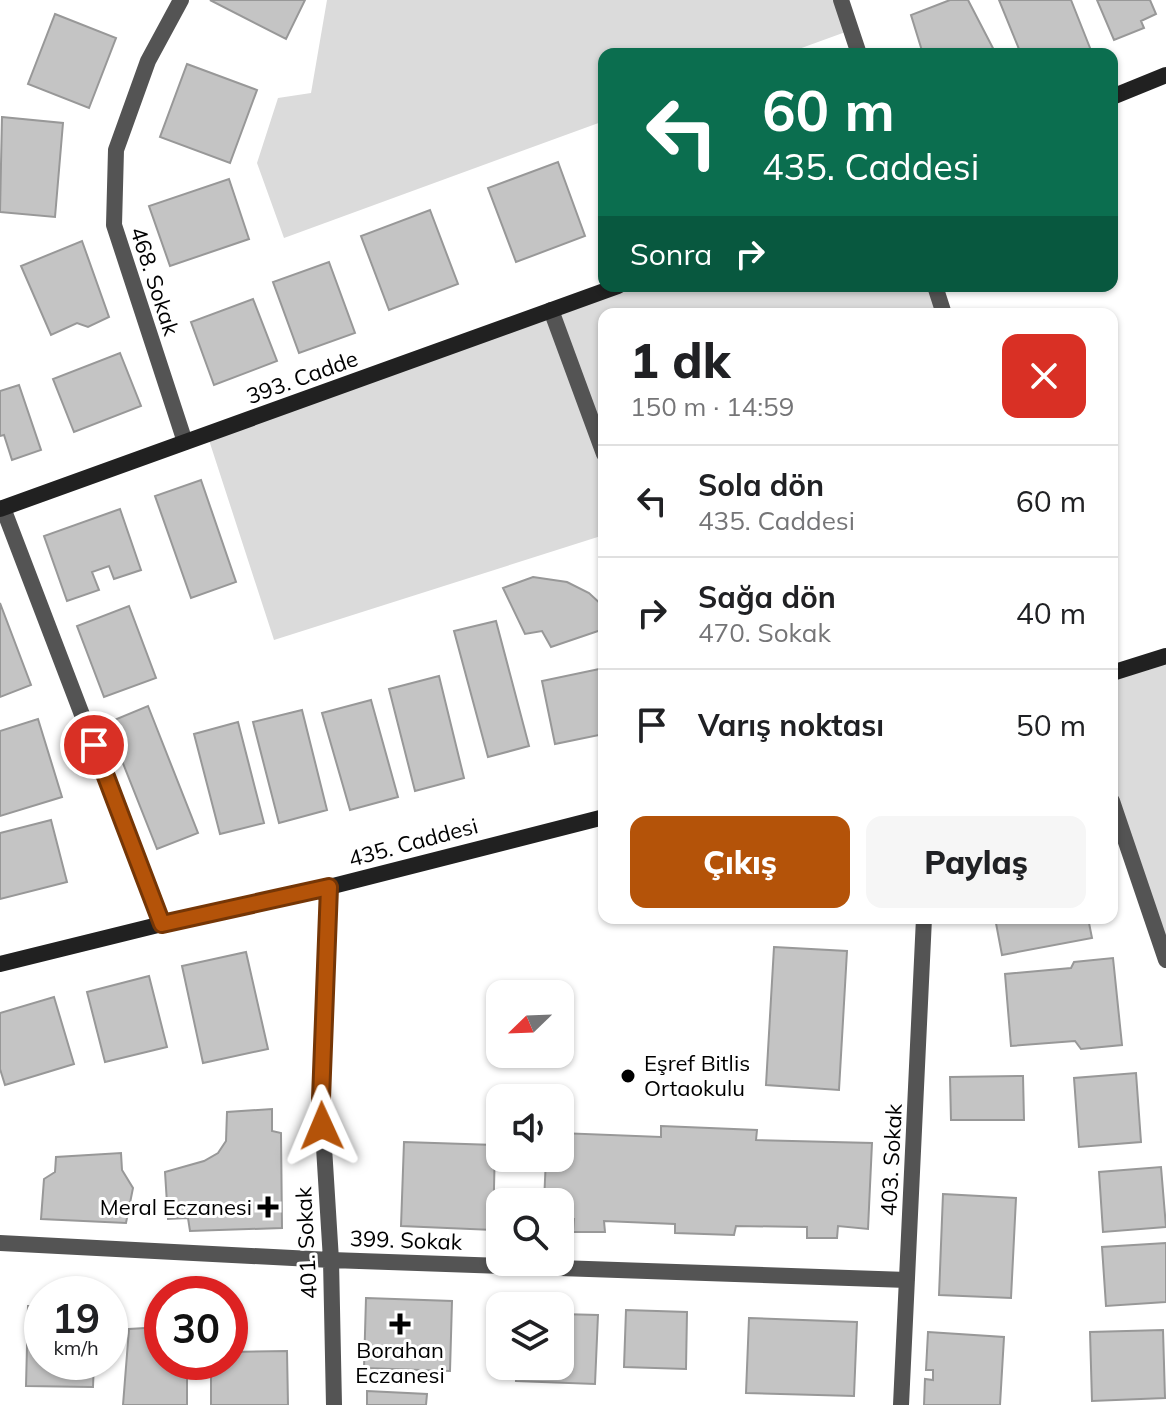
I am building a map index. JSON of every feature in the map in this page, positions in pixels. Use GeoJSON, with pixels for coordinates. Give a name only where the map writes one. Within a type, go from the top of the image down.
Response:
{"type":"FeatureCollection","features":[{"type":"Feature","properties":{"kind":"street","name":"468. Sokak"},"geometry":{"type":"LineString","coordinates":[[181,0],[148,61],[116,150],[114,225],[185,442]]}},
{"type":"Feature","properties":{"kind":"street"},"geometry":{"type":"LineString","coordinates":[[841,0],[857,48]]}},
{"type":"Feature","properties":{"kind":"street"},"geometry":{"type":"LineString","coordinates":[[1118,95],[1166,75]]}},
{"type":"Feature","properties":{"kind":"street","name":"393. Cadde"},"geometry":{"type":"LineString","coordinates":[[1,508],[601,292]]}},
{"type":"Feature","properties":{"kind":"street"},"geometry":{"type":"LineString","coordinates":[[551,310],[598,438]]}},
{"type":"Feature","properties":{"kind":"street"},"geometry":{"type":"LineString","coordinates":[[1,508],[162,924]]}},
{"type":"Feature","properties":{"kind":"street"},"geometry":{"type":"LineString","coordinates":[[1118,671],[1166,656]]}},
{"type":"Feature","properties":{"kind":"street","name":"435. Caddesi"},"geometry":{"type":"LineString","coordinates":[[0,964],[329,887],[598,819]]}},
{"type":"Feature","properties":{"kind":"street"},"geometry":{"type":"LineString","coordinates":[[1118,819],[1166,960]]}},
{"type":"Feature","properties":{"kind":"street","name":"401. Sokak"},"geometry":{"type":"LineString","coordinates":[[329,887],[321,1099],[331,1260],[334,1405]]}},
{"type":"Feature","properties":{"kind":"street","name":"403. Sokak"},"geometry":{"type":"LineString","coordinates":[[901,1405],[924,924]]}},
{"type":"Feature","properties":{"kind":"street","name":"399. Sokak"},"geometry":{"type":"LineString","coordinates":[[0,1243],[331,1260],[907,1280]]}},
{"type":"Feature","properties":{"kind":"shaded area"},"geometry":{"type":"Polygon","coordinates":[[[327,0],[841,0],[851,30],[802,48],[598,48],[598,123],[284,238],[257,163],[278,98],[311,93],[327,0]]]}},
{"type":"Feature","properties":{"kind":"shaded area"},"geometry":{"type":"Polygon","coordinates":[[[601,292],[937,292],[942,308],[598,308],[598,537],[274,640],[207,434],[601,292]]]}},
{"type":"Feature","properties":{"kind":"shaded area"},"geometry":{"type":"Polygon","coordinates":[[[1166,656],[1166,960],[1118,819],[1118,671],[1166,656]]]}},
{"type":"Feature","properties":{"kind":"building"},"geometry":{"type":"Polygon","coordinates":[[[210,0],[305,0],[286,39],[210,0]]]}},
{"type":"Feature","properties":{"kind":"building"},"geometry":{"type":"Polygon","coordinates":[[[950,0],[968,0],[993,48],[921,48],[911,15],[950,0]]]}},
{"type":"Feature","properties":{"kind":"building"},"geometry":{"type":"Polygon","coordinates":[[[999,0],[1071,0],[1090,48],[1019,48],[999,0]]]}},
{"type":"Feature","properties":{"kind":"building"},"geometry":{"type":"Polygon","coordinates":[[[1097,0],[1150,0],[1156,14],[1141,21],[1144,28],[1114,40],[1097,0]]]}},
{"type":"Feature","properties":{"kind":"building"},"geometry":{"type":"Polygon","coordinates":[[[55,14],[116,38],[89,108],[28,84],[55,14]]]}},
{"type":"Feature","properties":{"kind":"building"},"geometry":{"type":"Polygon","coordinates":[[[187,64],[257,90],[230,163],[160,137],[187,64]]]}},
{"type":"Feature","properties":{"kind":"building"},"geometry":{"type":"Polygon","coordinates":[[[2,117],[63,123],[55,217],[0,212],[2,117]]]}},
{"type":"Feature","properties":{"kind":"building"},"geometry":{"type":"Polygon","coordinates":[[[558,162],[585,236],[516,262],[488,188],[558,162]]]}},
{"type":"Feature","properties":{"kind":"building"},"geometry":{"type":"Polygon","coordinates":[[[229,179],[249,239],[170,266],[149,206],[229,179]]]}},
{"type":"Feature","properties":{"kind":"building"},"geometry":{"type":"Polygon","coordinates":[[[430,210],[458,284],[389,310],[361,236],[430,210]]]}},
{"type":"Feature","properties":{"kind":"building"},"geometry":{"type":"Polygon","coordinates":[[[82,241],[109,317],[88,327],[77,323],[51,335],[21,266],[82,241]]]}},
{"type":"Feature","properties":{"kind":"building"},"geometry":{"type":"Polygon","coordinates":[[[329,262],[355,333],[299,353],[273,282],[329,262]]]}},
{"type":"Feature","properties":{"kind":"building"},"geometry":{"type":"Polygon","coordinates":[[[253,299],[277,361],[214,385],[191,322],[253,299]]]}},
{"type":"Feature","properties":{"kind":"building"},"geometry":{"type":"Polygon","coordinates":[[[120,353],[141,406],[74,432],[53,379],[120,353]]]}},
{"type":"Feature","properties":{"kind":"building"},"geometry":{"type":"Polygon","coordinates":[[[19,385],[41,450],[12,460],[4,435],[0,436],[0,391],[19,385]]]}},
{"type":"Feature","properties":{"kind":"building"},"geometry":{"type":"Polygon","coordinates":[[[201,480],[236,582],[191,598],[155,496],[201,480]]]}},
{"type":"Feature","properties":{"kind":"building"},"geometry":{"type":"Polygon","coordinates":[[[120,509],[141,570],[114,579],[109,566],[92,572],[99,590],[67,601],[44,536],[120,509]]]}},
{"type":"Feature","properties":{"kind":"building"},"geometry":{"type":"Polygon","coordinates":[[[533,577],[567,582],[598,601],[598,631],[551,647],[542,631],[525,634],[503,588],[533,577]]]}},
{"type":"Feature","properties":{"kind":"building"},"geometry":{"type":"Polygon","coordinates":[[[0,603],[31,685],[0,697],[0,603]]]}},
{"type":"Feature","properties":{"kind":"building"},"geometry":{"type":"Polygon","coordinates":[[[129,606],[156,678],[104,697],[77,626],[129,606]]]}},
{"type":"Feature","properties":{"kind":"building"},"geometry":{"type":"Polygon","coordinates":[[[496,621],[529,746],[488,757],[454,631],[496,621]]]}},
{"type":"Feature","properties":{"kind":"building"},"geometry":{"type":"Polygon","coordinates":[[[598,669],[598,735],[555,744],[542,681],[598,669]]]}},
{"type":"Feature","properties":{"kind":"building"},"geometry":{"type":"Polygon","coordinates":[[[439,676],[464,778],[415,791],[389,689],[439,676]]]}},
{"type":"Feature","properties":{"kind":"building"},"geometry":{"type":"Polygon","coordinates":[[[371,700],[398,797],[350,810],[322,713],[371,700]]]}},
{"type":"Feature","properties":{"kind":"building"},"geometry":{"type":"Polygon","coordinates":[[[148,706],[198,833],[157,849],[107,723],[148,706]]]}},
{"type":"Feature","properties":{"kind":"building"},"geometry":{"type":"Polygon","coordinates":[[[302,710],[327,810],[279,823],[253,722],[302,710]]]}},
{"type":"Feature","properties":{"kind":"building"},"geometry":{"type":"Polygon","coordinates":[[[38,719],[62,797],[0,816],[0,731],[38,719]]]}},
{"type":"Feature","properties":{"kind":"building"},"geometry":{"type":"Polygon","coordinates":[[[238,722],[264,823],[220,834],[194,734],[238,722]]]}},
{"type":"Feature","properties":{"kind":"building"},"geometry":{"type":"Polygon","coordinates":[[[51,820],[67,882],[0,899],[0,833],[51,820]]]}},
{"type":"Feature","properties":{"kind":"building"},"geometry":{"type":"Polygon","coordinates":[[[996,924],[1089,924],[1092,938],[1002,955],[996,924]]]}},
{"type":"Feature","properties":{"kind":"building"},"geometry":{"type":"Polygon","coordinates":[[[774,947],[847,951],[839,1090],[766,1085],[774,947]]]}},
{"type":"Feature","properties":{"kind":"building"},"geometry":{"type":"Polygon","coordinates":[[[246,952],[268,1049],[203,1063],[182,966],[246,952]]]}},
{"type":"Feature","properties":{"kind":"building"},"geometry":{"type":"Polygon","coordinates":[[[1113,958],[1122,1045],[1081,1049],[1075,1041],[1011,1046],[1005,974],[1071,968],[1074,962],[1113,958]]]}},
{"type":"Feature","properties":{"kind":"building"},"geometry":{"type":"Polygon","coordinates":[[[149,976],[167,1047],[105,1062],[87,992],[149,976]]]}},
{"type":"Feature","properties":{"kind":"building"},"geometry":{"type":"Polygon","coordinates":[[[54,997],[74,1064],[5,1085],[0,1069],[0,1013],[54,997]]]}},
{"type":"Feature","properties":{"kind":"building"},"geometry":{"type":"Polygon","coordinates":[[[1136,1073],[1141,1142],[1079,1147],[1074,1078],[1136,1073]]]}},
{"type":"Feature","properties":{"kind":"building"},"geometry":{"type":"Polygon","coordinates":[[[1023,1076],[1024,1120],[951,1120],[950,1077],[1023,1076]]]}},
{"type":"Feature","properties":{"kind":"building"},"geometry":{"type":"Polygon","coordinates":[[[272,1109],[272,1131],[281,1133],[282,1228],[190,1231],[188,1218],[168,1219],[165,1172],[204,1161],[218,1153],[226,1141],[227,1112],[272,1109]]]}},
{"type":"Feature","properties":{"kind":"building"},"geometry":{"type":"Polygon","coordinates":[[[661,1126],[757,1130],[756,1140],[872,1143],[868,1229],[838,1226],[837,1238],[807,1238],[807,1227],[736,1226],[734,1235],[675,1233],[675,1224],[604,1221],[605,1232],[574,1232],[574,1188],[545,1188],[545,1172],[574,1172],[574,1134],[661,1137],[661,1126]]]}},
{"type":"Feature","properties":{"kind":"building"},"geometry":{"type":"Polygon","coordinates":[[[404,1142],[486,1145],[486,1172],[494,1172],[494,1188],[486,1188],[486,1230],[401,1226],[404,1142]]]}},
{"type":"Feature","properties":{"kind":"building"},"geometry":{"type":"Polygon","coordinates":[[[121,1153],[122,1170],[133,1188],[126,1223],[41,1219],[44,1179],[55,1172],[56,1157],[121,1153]]]}},
{"type":"Feature","properties":{"kind":"building"},"geometry":{"type":"Polygon","coordinates":[[[1161,1167],[1166,1227],[1103,1232],[1099,1172],[1161,1167]]]}},
{"type":"Feature","properties":{"kind":"building"},"geometry":{"type":"Polygon","coordinates":[[[943,1194],[1016,1198],[1011,1298],[939,1295],[943,1194]]]}},
{"type":"Feature","properties":{"kind":"building"},"geometry":{"type":"Polygon","coordinates":[[[1166,1243],[1166,1302],[1106,1306],[1102,1247],[1166,1243]]]}},
{"type":"Feature","properties":{"kind":"building"},"geometry":{"type":"Polygon","coordinates":[[[366,1298],[452,1301],[450,1371],[364,1368],[366,1298]]]}},
{"type":"Feature","properties":{"kind":"building"},"geometry":{"type":"Polygon","coordinates":[[[626,1310],[687,1312],[686,1369],[624,1367],[626,1310]]]}},
{"type":"Feature","properties":{"kind":"building"},"geometry":{"type":"Polygon","coordinates":[[[574,1314],[598,1315],[595,1384],[516,1381],[574,1380],[574,1314]]]}},
{"type":"Feature","properties":{"kind":"building"},"geometry":{"type":"Polygon","coordinates":[[[749,1318],[857,1322],[854,1396],[746,1393],[749,1318]]]}},
{"type":"Feature","properties":{"kind":"building"},"geometry":{"type":"Polygon","coordinates":[[[144,1328],[144,1380],[187,1380],[187,1405],[123,1405],[125,1380],[128,1380],[129,1329],[144,1328]]]}},
{"type":"Feature","properties":{"kind":"building"},"geometry":{"type":"Polygon","coordinates":[[[1163,1330],[1165,1398],[1092,1401],[1090,1332],[1163,1330]]]}},
{"type":"Feature","properties":{"kind":"building"},"geometry":{"type":"Polygon","coordinates":[[[928,1332],[1004,1337],[1000,1405],[924,1405],[925,1379],[933,1380],[933,1370],[926,1370],[928,1332]]]}},
{"type":"Feature","properties":{"kind":"building"},"geometry":{"type":"Polygon","coordinates":[[[287,1351],[288,1405],[211,1405],[211,1380],[248,1380],[248,1352],[287,1351]]]}},
{"type":"Feature","properties":{"kind":"building"},"geometry":{"type":"Polygon","coordinates":[[[26,1380],[93,1380],[93,1387],[26,1386],[26,1380]]]}},
{"type":"Feature","properties":{"kind":"building"},"geometry":{"type":"Polygon","coordinates":[[[367,1391],[427,1394],[426,1405],[367,1405],[367,1391]]]}},
{"type":"Feature","properties":{"kind":"place","name":"Eşref Bitlis Ortaokulu"},"geometry":{"type":"Point","coordinates":[628,1076]}},
{"type":"Feature","properties":{"kind":"place","name":"Meral Eczanesi"},"geometry":{"type":"Point","coordinates":[268,1207]}},
{"type":"Feature","properties":{"kind":"place","name":"Borahan Eczanesi"},"geometry":{"type":"Point","coordinates":[400,1324]}},
{"type":"Feature","properties":{"kind":"route"},"geometry":{"type":"LineString","coordinates":[[94,745],[162,924],[329,887],[322,1126]]}}]}
